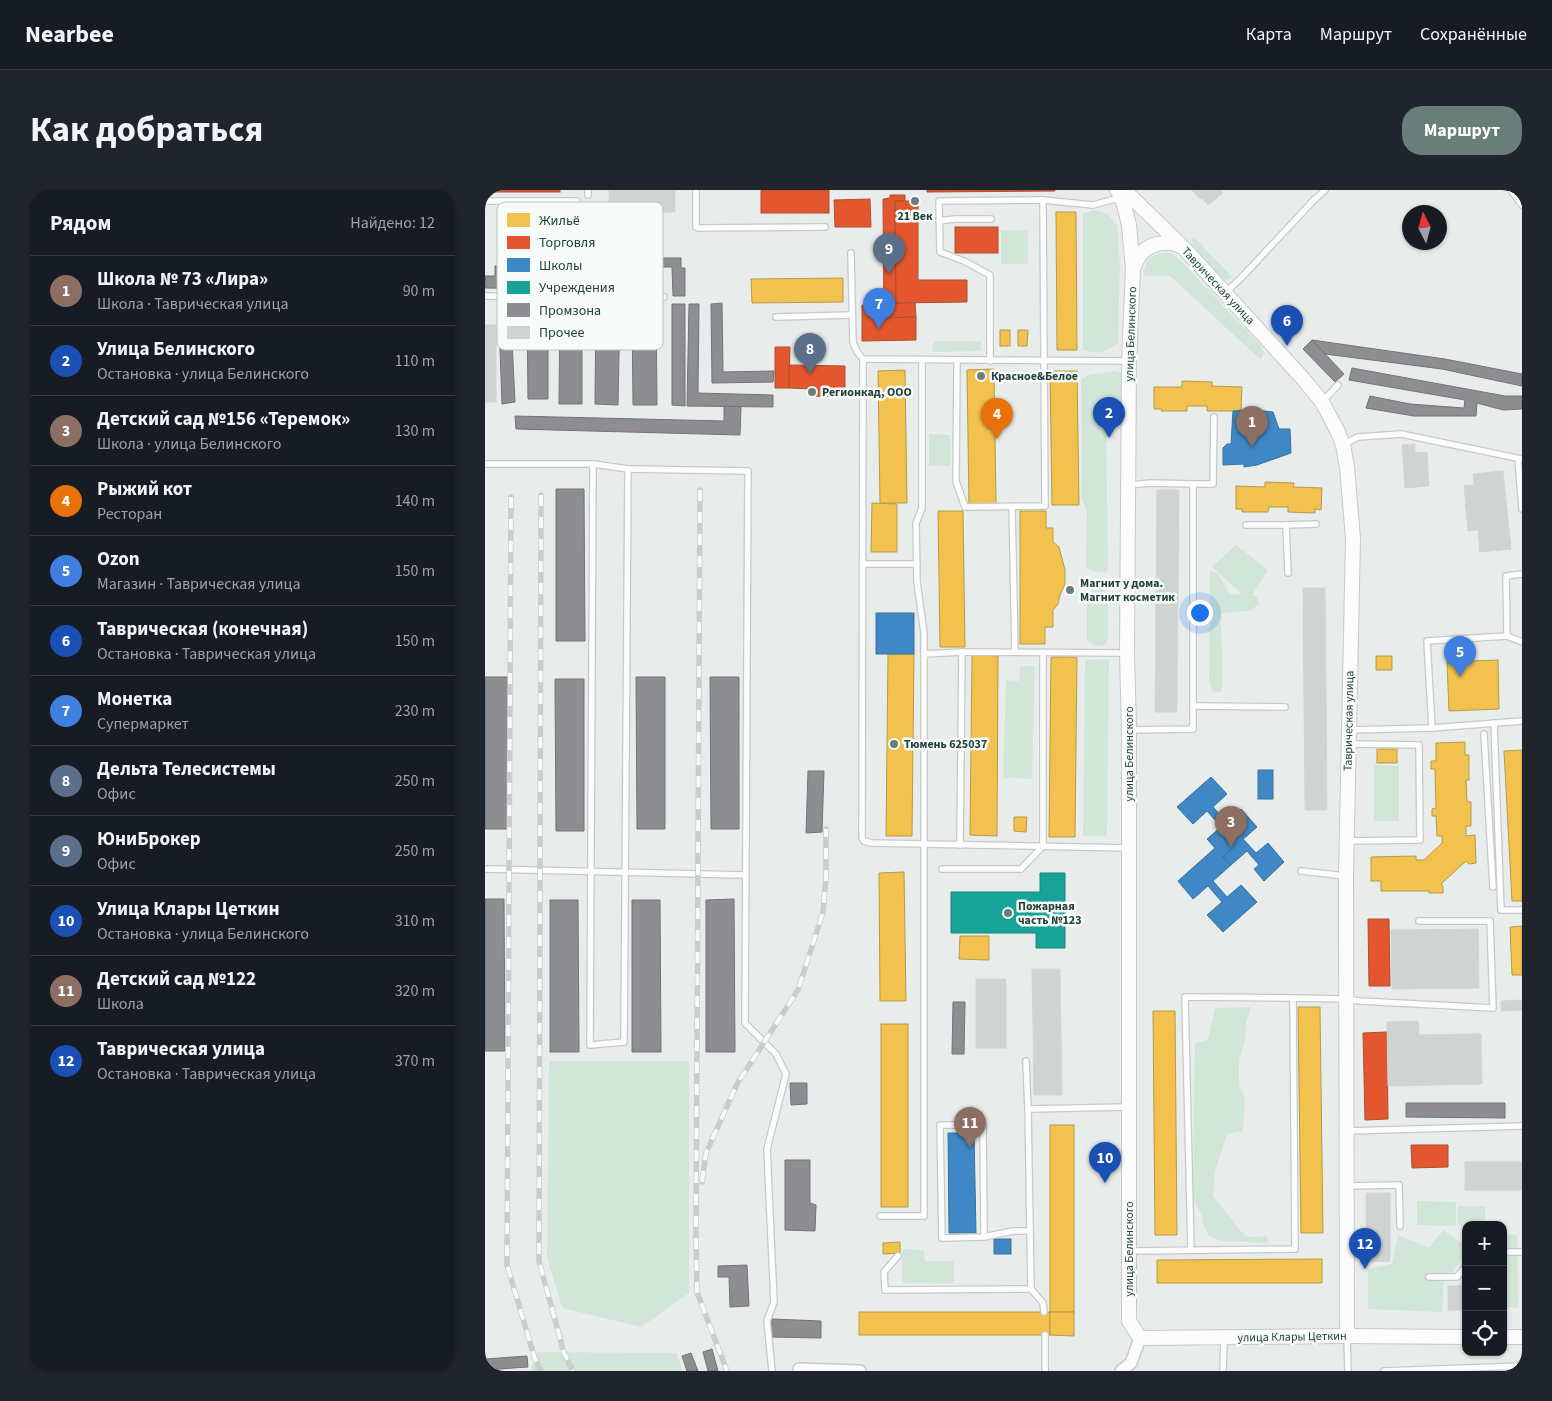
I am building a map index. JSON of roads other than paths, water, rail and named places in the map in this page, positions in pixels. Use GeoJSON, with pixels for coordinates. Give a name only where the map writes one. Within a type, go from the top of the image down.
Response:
{"type":"FeatureCollection","features":[{"type":"Feature","properties":{"kind":"street","name":"Таврическая улица"},"geometry":{"type":"LineString","coordinates":[[1121,192],[1185,249],[1305,381],[1321,402],[1343,445],[1347,467],[1353,538],[1345,998],[1347,1336]]}},
{"type":"Feature","properties":{"kind":"street","name":"улица Белинского"},"geometry":{"type":"LineString","coordinates":[[1121,192],[1129,225],[1133,269],[1129,361],[1127,653],[1129,730],[1129,1321],[1140,1338]]}},
{"type":"Feature","properties":{"kind":"street"},"geometry":{"type":"LineString","coordinates":[[1133,269],[1139,256],[1149,247],[1161,243],[1174,243],[1185,249]]}},
{"type":"Feature","properties":{"kind":"street","name":"улица Клары Цеткин"},"geometry":{"type":"LineString","coordinates":[[1140,1338],[1462,1337]]}},
{"type":"Feature","properties":{"kind":"street"},"geometry":{"type":"LineString","coordinates":[[1507,1337],[1522,1337]]}},
{"type":"Feature","properties":{"kind":"street"},"geometry":{"type":"LineString","coordinates":[[1121,1371],[1131,1362],[1140,1338]]}},
{"type":"Feature","properties":{"kind":"street"},"geometry":{"type":"LineString","coordinates":[[796,1370],[860,1371]]}},
{"type":"Feature","properties":{"kind":"lane"},"geometry":{"type":"LineString","coordinates":[[696,190],[696,227],[698,228],[825,228]]}},
{"type":"Feature","properties":{"kind":"lane"},"geometry":{"type":"LineString","coordinates":[[1225,293],[1325,190]]}},
{"type":"Feature","properties":{"kind":"lane"},"geometry":{"type":"LineString","coordinates":[[1511,190],[1522,205]]}},
{"type":"Feature","properties":{"kind":"lane"},"geometry":{"type":"LineString","coordinates":[[990,361],[990,275],[964,261],[940,252],[939,201],[1043,200],[1093,205],[1121,192]]}},
{"type":"Feature","properties":{"kind":"lane"},"geometry":{"type":"LineString","coordinates":[[957,361],[955,481],[965,508],[1045,506],[1043,200]]}},
{"type":"Feature","properties":{"kind":"lane"},"geometry":{"type":"LineString","coordinates":[[485,201],[577,201]]}},
{"type":"Feature","properties":{"kind":"lane"},"geometry":{"type":"LineString","coordinates":[[939,221],[991,219]]}},
{"type":"Feature","properties":{"kind":"lane"},"geometry":{"type":"LineString","coordinates":[[851,253],[853,343],[863,359],[861,838],[871,843],[1129,848]]}},
{"type":"Feature","properties":{"kind":"lane"},"geometry":{"type":"LineString","coordinates":[[776,317],[852,315]]}},
{"type":"Feature","properties":{"kind":"lane"},"geometry":{"type":"LineString","coordinates":[[863,359],[1129,361]]}},
{"type":"Feature","properties":{"kind":"lane"},"geometry":{"type":"LineString","coordinates":[[880,1216],[923,1216],[924,632],[917,582],[917,523],[922,508],[922,360]]}},
{"type":"Feature","properties":{"kind":"lane"},"geometry":{"type":"LineString","coordinates":[[1321,402],[1338,385]]}},
{"type":"Feature","properties":{"kind":"lane"},"geometry":{"type":"LineString","coordinates":[[1128,485],[1151,483],[1213,484],[1214,417]]}},
{"type":"Feature","properties":{"kind":"lane"},"geometry":{"type":"LineString","coordinates":[[1343,445],[1358,437],[1401,434],[1520,459],[1522,509]]}},
{"type":"Feature","properties":{"kind":"lane"},"geometry":{"type":"LineString","coordinates":[[485,464],[593,464],[628,469],[748,471],[744,875],[745,1023],[776,1054],[786,1074],[767,1148],[775,1302],[767,1321],[772,1371]]}},
{"type":"Feature","properties":{"kind":"lane"},"geometry":{"type":"LineString","coordinates":[[593,464],[590,1045],[624,1042],[628,469]]}},
{"type":"Feature","properties":{"kind":"lane"},"geometry":{"type":"LineString","coordinates":[[1129,730],[1193,730],[1193,484]]}},
{"type":"Feature","properties":{"kind":"lane"},"geometry":{"type":"LineString","coordinates":[[1013,508],[1015,652]]}},
{"type":"Feature","properties":{"kind":"lane"},"geometry":{"type":"LineString","coordinates":[[1246,525],[1316,524]]}},
{"type":"Feature","properties":{"kind":"lane"},"geometry":{"type":"LineString","coordinates":[[1286,525],[1288,573]]}},
{"type":"Feature","properties":{"kind":"lane"},"geometry":{"type":"LineString","coordinates":[[863,564],[917,564]]}},
{"type":"Feature","properties":{"kind":"lane"},"geometry":{"type":"LineString","coordinates":[[1507,636],[1506,576],[1522,574]]}},
{"type":"Feature","properties":{"kind":"lane"},"geometry":{"type":"LineString","coordinates":[[1432,728],[1427,641],[1507,636],[1522,642]]}},
{"type":"Feature","properties":{"kind":"lane"},"geometry":{"type":"LineString","coordinates":[[924,654],[961,652],[1127,653]]}},
{"type":"Feature","properties":{"kind":"lane"},"geometry":{"type":"LineString","coordinates":[[960,845],[961,652]]}},
{"type":"Feature","properties":{"kind":"lane"},"geometry":{"type":"LineString","coordinates":[[942,869],[1021,869],[1043,846],[1043,653]]}},
{"type":"Feature","properties":{"kind":"lane"},"geometry":{"type":"LineString","coordinates":[[1193,706],[1285,707]]}},
{"type":"Feature","properties":{"kind":"lane"},"geometry":{"type":"LineString","coordinates":[[1349,730],[1432,728],[1522,721]]}},
{"type":"Feature","properties":{"kind":"lane"},"geometry":{"type":"LineString","coordinates":[[1494,723],[1501,910],[1522,910]]}},
{"type":"Feature","properties":{"kind":"lane"},"geometry":{"type":"LineString","coordinates":[[1484,734],[1493,887]]}},
{"type":"Feature","properties":{"kind":"lane"},"geometry":{"type":"LineString","coordinates":[[1347,842],[1420,840],[1419,745],[1349,744]]}},
{"type":"Feature","properties":{"kind":"lane"},"geometry":{"type":"LineString","coordinates":[[485,869],[744,875]]}},
{"type":"Feature","properties":{"kind":"lane"},"geometry":{"type":"LineString","coordinates":[[1301,871],[1346,876]]}},
{"type":"Feature","properties":{"kind":"lane"},"geometry":{"type":"LineString","coordinates":[[1191,1250],[1185,997],[1345,998],[1360,1001],[1493,1008],[1490,920],[1419,921]]}},
{"type":"Feature","properties":{"kind":"lane"},"geometry":{"type":"LineString","coordinates":[[1129,1251],[1295,1249],[1293,998]]}},
{"type":"Feature","properties":{"kind":"lane"},"geometry":{"type":"LineString","coordinates":[[1026,1061],[1029,1109],[1031,1289],[1043,1302],[1044,1312]]}},
{"type":"Feature","properties":{"kind":"lane"},"geometry":{"type":"LineString","coordinates":[[1029,1109],[1129,1107]]}},
{"type":"Feature","properties":{"kind":"lane"},"geometry":{"type":"LineString","coordinates":[[984,1237],[983,1125],[940,1125],[942,1238],[984,1237],[1013,1231],[1030,1231]]}},
{"type":"Feature","properties":{"kind":"lane"},"geometry":{"type":"LineString","coordinates":[[1346,1131],[1522,1126]]}},
{"type":"Feature","properties":{"kind":"lane"},"geometry":{"type":"LineString","coordinates":[[1346,1186],[1399,1185],[1400,1226]]}},
{"type":"Feature","properties":{"kind":"lane"},"geometry":{"type":"LineString","coordinates":[[1507,1252],[1522,1252]]}},
{"type":"Feature","properties":{"kind":"lane"},"geometry":{"type":"LineString","coordinates":[[898,1256],[884,1272],[885,1290],[1031,1289]]}},
{"type":"Feature","properties":{"kind":"lane"},"geometry":{"type":"LineString","coordinates":[[1429,1277],[1457,1277],[1462,1271]]}},
{"type":"Feature","properties":{"kind":"lane"},"geometry":{"type":"LineString","coordinates":[[1045,1335],[1045,1371]]}},
{"type":"Feature","properties":{"kind":"lane"},"geometry":{"type":"LineString","coordinates":[[1347,1336],[1348,1371]]}},
{"type":"Feature","properties":{"kind":"lane"},"geometry":{"type":"LineString","coordinates":[[1223,1371],[1224,1338]]}},
{"type":"Feature","properties":{"kind":"lane"},"geometry":{"type":"LineString","coordinates":[[1384,1371],[1522,1366]]}},
{"type":"Feature","properties":{"kind":"railway"},"geometry":{"type":"LineString","coordinates":[[700,490],[697,1292],[727,1371]]}},
{"type":"Feature","properties":{"kind":"railway"},"geometry":{"type":"LineString","coordinates":[[541,495],[539,1261],[564,1353],[573,1371]]}},
{"type":"Feature","properties":{"kind":"railway"},"geometry":{"type":"LineString","coordinates":[[511,497],[507,1265],[535,1359],[541,1371]]}},
{"type":"Feature","properties":{"kind":"railway"},"geometry":{"type":"LineString","coordinates":[[702,1182],[706,1153],[737,1084],[798,990],[823,912],[826,877],[826,829]]}},
{"type":"Feature","properties":{"kind":"place","name":"21 Век"},"geometry":{"type":"Point","coordinates":[915,201]}},
{"type":"Feature","properties":{"kind":"place","name":"ЮниБрокер"},"geometry":{"type":"Point","coordinates":[889,274]}},
{"type":"Feature","properties":{"kind":"place","name":"Монетка"},"geometry":{"type":"Point","coordinates":[879,329]}},
{"type":"Feature","properties":{"kind":"place","name":"Таврическая (конечная)"},"geometry":{"type":"Point","coordinates":[1287,346]}},
{"type":"Feature","properties":{"kind":"place","name":"Дельта Телесистемы"},"geometry":{"type":"Point","coordinates":[810,374]}},
{"type":"Feature","properties":{"kind":"place","name":"Красное&Белое"},"geometry":{"type":"Point","coordinates":[981,376]}},
{"type":"Feature","properties":{"kind":"place","name":"Регионкад, ООО"},"geometry":{"type":"Point","coordinates":[812,392]}},
{"type":"Feature","properties":{"kind":"place","name":"Улица Белинского"},"geometry":{"type":"Point","coordinates":[1109,438]}},
{"type":"Feature","properties":{"kind":"place","name":"Рыжий кот"},"geometry":{"type":"Point","coordinates":[997,439]}},
{"type":"Feature","properties":{"kind":"place","name":"Школа № 73 «Лира»"},"geometry":{"type":"Point","coordinates":[1252,447]}},
{"type":"Feature","properties":{"kind":"place","name":"Магнит у дома. Магнит косметик"},"geometry":{"type":"Point","coordinates":[1070,590]}},
{"type":"Feature","properties":{"kind":"place","name":"Ozon"},"geometry":{"type":"Point","coordinates":[1460,677]}},
{"type":"Feature","properties":{"kind":"place","name":"Тюмень 625037"},"geometry":{"type":"Point","coordinates":[894,744]}},
{"type":"Feature","properties":{"kind":"place","name":"Детский сад №156 «Теремок»"},"geometry":{"type":"Point","coordinates":[1231,847]}},
{"type":"Feature","properties":{"kind":"place","name":"Пожарная часть №123"},"geometry":{"type":"Point","coordinates":[1008,913]}},
{"type":"Feature","properties":{"kind":"place","name":"Детский сад №122"},"geometry":{"type":"Point","coordinates":[970,1148]}},
{"type":"Feature","properties":{"kind":"place","name":"Улица Клары Цеткин"},"geometry":{"type":"Point","coordinates":[1105,1183]}},
{"type":"Feature","properties":{"kind":"place","name":"Таврическая улица"},"geometry":{"type":"Point","coordinates":[1365,1269]}}]}
